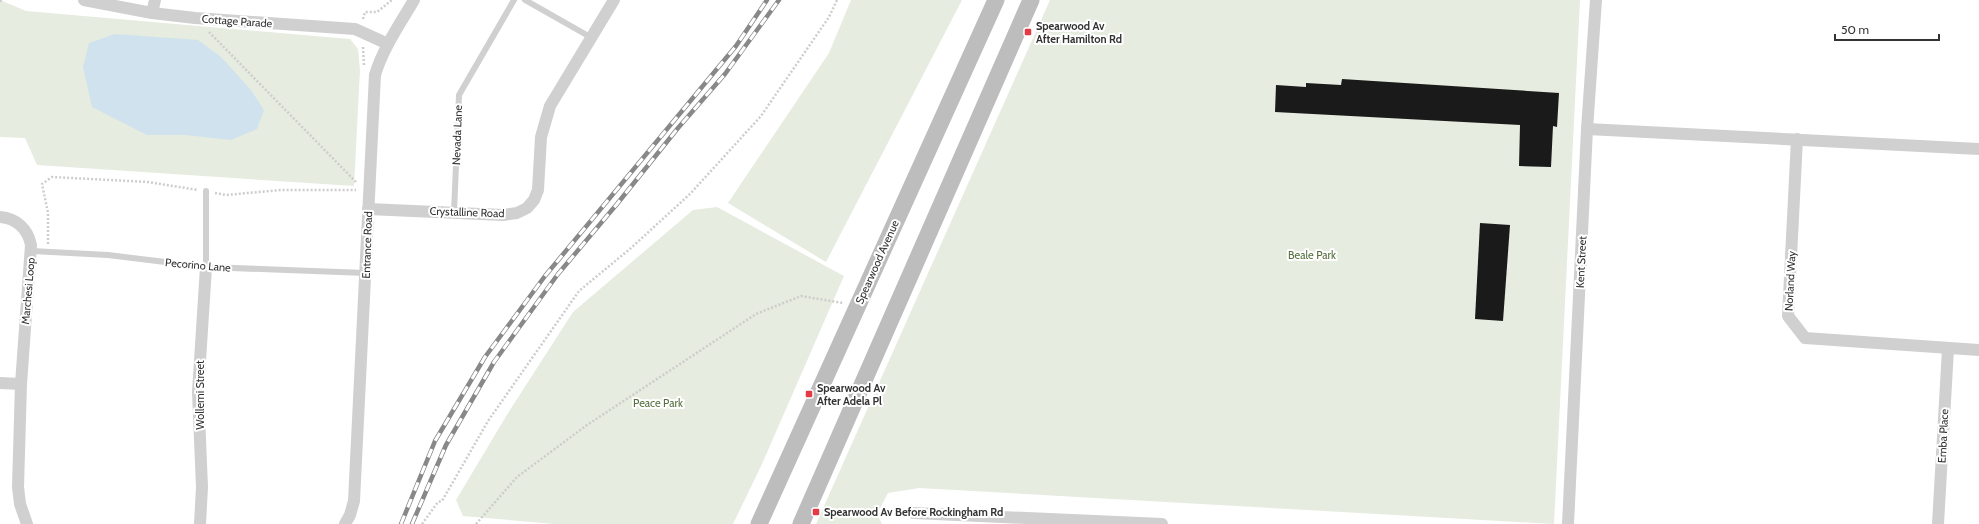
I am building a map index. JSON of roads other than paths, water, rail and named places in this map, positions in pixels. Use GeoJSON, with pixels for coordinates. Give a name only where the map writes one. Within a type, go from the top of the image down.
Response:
{"type":"FeatureCollection","features":[{"type":"Feature","properties":{"kind":"main road","name":"Spearwood Avenue"},"geometry":{"type":"LineString","coordinates":[[759,524],[996,0]]}},
{"type":"Feature","properties":{"kind":"main road"},"geometry":{"type":"LineString","coordinates":[[801,524],[1031,0]]}},
{"type":"Feature","properties":{"kind":"street","name":"Cottage Parade"},"geometry":{"type":"LineString","coordinates":[[84,0],[196,18],[355,30],[388,44]]}},
{"type":"Feature","properties":{"kind":"street"},"geometry":{"type":"LineString","coordinates":[[152,12],[155,0]]}},
{"type":"Feature","properties":{"kind":"street","name":"Entrance Road"},"geometry":{"type":"LineString","coordinates":[[345,524],[350,515],[354,501],[366,274],[373,91],[380,60],[414,0]]}},
{"type":"Feature","properties":{"kind":"street","name":"Crystalline Road"},"geometry":{"type":"LineString","coordinates":[[368,209],[503,215],[517,213],[527,208],[534,200],[538,190],[541,137],[544,121],[550,106],[614,0]]}},
{"type":"Feature","properties":{"kind":"street","name":"Kent Street"},"geometry":{"type":"LineString","coordinates":[[1568,524],[1596,0]]}},
{"type":"Feature","properties":{"kind":"street"},"geometry":{"type":"LineString","coordinates":[[1588,129],[1979,149]]}},
{"type":"Feature","properties":{"kind":"street","name":"Norland Way"},"geometry":{"type":"LineString","coordinates":[[1797,139],[1788,316],[1804,338],[1979,350]]}},
{"type":"Feature","properties":{"kind":"street","name":"Marchesi Loop"},"geometry":{"type":"LineString","coordinates":[[0,216],[7,217],[21,226],[30,238],[32,251],[21,384],[18,487],[20,504],[27,524]]}},
{"type":"Feature","properties":{"kind":"street","name":"Wollemi Street"},"geometry":{"type":"LineString","coordinates":[[200,524],[202,487],[198,392],[206,267]]}},
{"type":"Feature","properties":{"kind":"street","name":"Emba Place"},"geometry":{"type":"LineString","coordinates":[[1938,524],[1948,348]]}},
{"type":"Feature","properties":{"kind":"street"},"geometry":{"type":"LineString","coordinates":[[0,383],[21,384]]}},
{"type":"Feature","properties":{"kind":"street"},"geometry":{"type":"LineString","coordinates":[[913,513],[1162,524]]}},
{"type":"Feature","properties":{"kind":"lane","name":"Nevada Lane"},"geometry":{"type":"LineString","coordinates":[[454,212],[459,95],[514,0]]}},
{"type":"Feature","properties":{"kind":"lane"},"geometry":{"type":"LineString","coordinates":[[525,0],[592,38]]}},
{"type":"Feature","properties":{"kind":"lane"},"geometry":{"type":"LineString","coordinates":[[206,192],[206,267]]}},
{"type":"Feature","properties":{"kind":"lane","name":"Pecorino Lane"},"geometry":{"type":"LineString","coordinates":[[32,251],[108,255],[206,267],[366,274]]}},
{"type":"Feature","properties":{"kind":"water"},"geometry":{"type":"Polygon","coordinates":[[[115,34],[198,40],[221,57],[251,90],[264,110],[257,129],[231,140],[185,135],[147,135],[92,107],[83,67],[89,43],[115,34]]]}},
{"type":"Feature","properties":{"kind":"railway"},"geometry":{"type":"LineString","coordinates":[[401,524],[435,441],[485,357],[545,276],[736,46],[767,0]]}},
{"type":"Feature","properties":{"kind":"railway"},"geometry":{"type":"LineString","coordinates":[[412,524],[446,445],[494,362],[558,274],[678,128],[725,74],[779,0]]}},
{"type":"Feature","properties":{"kind":"place","name":"Spearwood Av After Hamilton Rd"},"geometry":{"type":"Point","coordinates":[1028,32]}},
{"type":"Feature","properties":{"kind":"place","name":"Spearwood Av After Adela Pl"},"geometry":{"type":"Point","coordinates":[809,394]}},
{"type":"Feature","properties":{"kind":"place","name":"Spearwood Av Before Rockingham Rd"},"geometry":{"type":"Point","coordinates":[816,512]}},
{"type":"Feature","properties":{"kind":"park label","name":"Beale Park"},"geometry":{"type":"Point","coordinates":[1312,255]}},
{"type":"Feature","properties":{"kind":"park label","name":"Peace Park"},"geometry":{"type":"Point","coordinates":[658,403]}}]}
